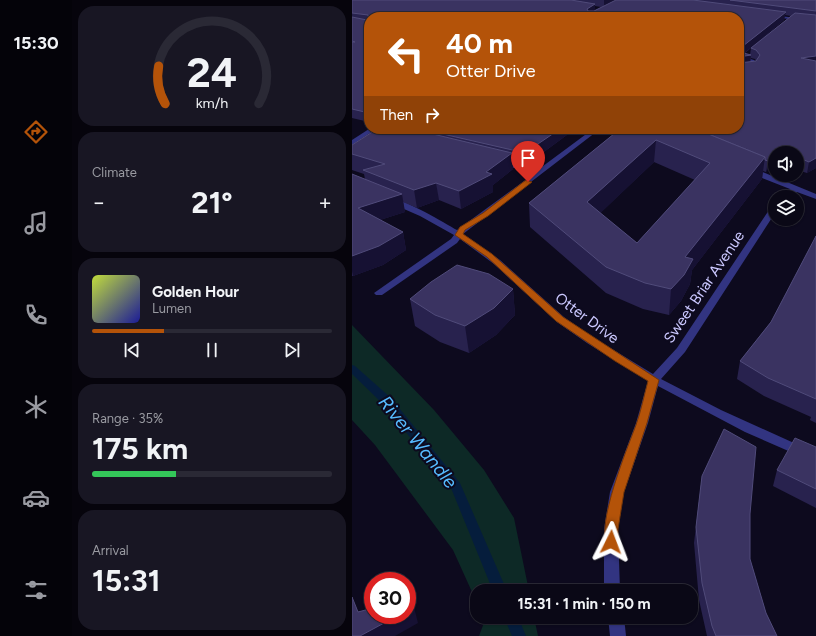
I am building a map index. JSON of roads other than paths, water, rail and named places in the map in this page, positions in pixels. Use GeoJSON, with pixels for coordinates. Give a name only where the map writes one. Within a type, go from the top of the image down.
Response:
{"type":"FeatureCollection","features":[{"type":"Feature","properties":{"kind":"street"},"geometry":{"type":"LineString","coordinates":[[770,15],[816,21]]}},
{"type":"Feature","properties":{"kind":"street"},"geometry":{"type":"LineString","coordinates":[[787,23],[792,18]]}},
{"type":"Feature","properties":{"kind":"street"},"geometry":{"type":"LineString","coordinates":[[744,57],[748,54]]}},
{"type":"Feature","properties":{"kind":"street"},"geometry":{"type":"LineString","coordinates":[[744,60],[752,61],[755,64],[752,68],[744,69]]}},
{"type":"Feature","properties":{"kind":"street"},"geometry":{"type":"LineString","coordinates":[[352,143],[365,134]]}},
{"type":"Feature","properties":{"kind":"street"},"geometry":{"type":"LineString","coordinates":[[379,293],[454,240],[462,229],[486,214],[590,134]]}},
{"type":"Feature","properties":{"kind":"street"},"geometry":{"type":"LineString","coordinates":[[495,161],[541,172]]}},
{"type":"Feature","properties":{"kind":"street"},"geometry":{"type":"LineString","coordinates":[[744,168],[816,197]]}},
{"type":"Feature","properties":{"kind":"street","name":"Otter Drive"},"geometry":{"type":"LineString","coordinates":[[383,196],[459,235],[490,256],[559,319],[618,359],[699,404],[816,458]]}},
{"type":"Feature","properties":{"kind":"street","name":"Sweet Briar Avenue"},"geometry":{"type":"LineString","coordinates":[[654,380],[681,350],[768,218]]}},
{"type":"Feature","properties":{"kind":"street"},"geometry":{"type":"LineString","coordinates":[[612,584],[611,529],[618,492],[642,423],[654,380]]}},
{"type":"Feature","properties":{"kind":"street"},"geometry":{"type":"LineString","coordinates":[[617,624],[618,636]]}},
{"type":"Feature","properties":{"kind":"waterway","name":"River Wandle"},"geometry":{"type":"LineString","coordinates":[[352,368],[387,401],[456,486],[497,584]]}},
{"type":"Feature","properties":{"kind":"waterway","name":"River Wandle"},"geometry":{"type":"LineString","coordinates":[[514,624],[519,636]]}}]}
